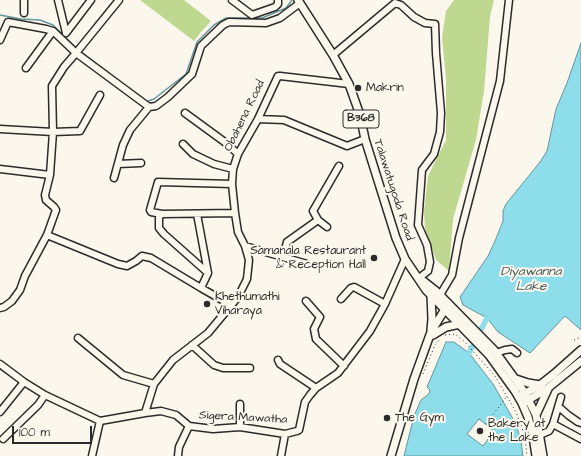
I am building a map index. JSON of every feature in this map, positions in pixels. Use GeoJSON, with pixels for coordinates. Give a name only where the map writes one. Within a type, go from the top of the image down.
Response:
{"type":"FeatureCollection","features":[{"type":"Feature","properties":{"kind":"main road","name":"Talawatugoda Road"},"geometry":{"type":"LineString","coordinates":[[299,1],[333,54],[349,84],[360,115],[365,139],[396,238],[405,259],[426,290],[449,309],[493,353],[516,379],[523,398],[533,436],[536,456]]}},
{"type":"Feature","properties":{"kind":"main road","name":"Talawatugoda Road"},"geometry":{"type":"LineString","coordinates":[[418,278],[440,295],[460,324],[472,332]]}},
{"type":"Feature","properties":{"kind":"main road"},"geometry":{"type":"LineString","coordinates":[[431,295],[432,334]]}},
{"type":"Feature","properties":{"kind":"main road"},"geometry":{"type":"LineString","coordinates":[[391,456],[426,344],[449,309]]}},
{"type":"Feature","properties":{"kind":"main road"},"geometry":{"type":"LineString","coordinates":[[432,334],[446,327],[460,324]]}},
{"type":"Feature","properties":{"kind":"main road"},"geometry":{"type":"LineString","coordinates":[[523,398],[554,374],[581,350]]}},
{"type":"Feature","properties":{"kind":"main road","name":"Talawatugoda Road"},"geometry":{"type":"LineString","coordinates":[[493,353],[508,380],[536,415],[543,456]]}},
{"type":"Feature","properties":{"kind":"main road"},"geometry":{"type":"LineString","coordinates":[[523,398],[548,388],[581,361]]}},
{"type":"Feature","properties":{"kind":"main road"},"geometry":{"type":"LineString","coordinates":[[516,379],[540,385]]}},
{"type":"Feature","properties":{"kind":"main road"},"geometry":{"type":"LineString","coordinates":[[536,415],[548,388]]}},
{"type":"Feature","properties":{"kind":"street"},"geometry":{"type":"LineString","coordinates":[[24,0],[24,13]]}},
{"type":"Feature","properties":{"kind":"street"},"geometry":{"type":"LineString","coordinates":[[58,0],[66,33],[92,0]]}},
{"type":"Feature","properties":{"kind":"street"},"geometry":{"type":"LineString","coordinates":[[0,308],[4,308],[12,301],[20,290],[25,276],[47,235],[56,210],[46,200],[45,195],[50,175],[53,132],[52,86],[64,67],[119,0]]}},
{"type":"Feature","properties":{"kind":"street"},"geometry":{"type":"LineString","coordinates":[[232,0],[252,15],[275,7],[278,4],[278,0]]}},
{"type":"Feature","properties":{"kind":"street"},"geometry":{"type":"LineString","coordinates":[[440,295],[452,275],[458,238],[500,81],[510,0]]}},
{"type":"Feature","properties":{"kind":"street"},"geometry":{"type":"LineString","coordinates":[[114,178],[123,145],[130,130],[149,108],[156,106],[168,97],[192,74],[201,46],[223,25],[229,22],[266,23],[280,18],[299,1]]}},
{"type":"Feature","properties":{"kind":"street"},"geometry":{"type":"LineString","coordinates":[[333,54],[395,3],[401,5],[414,17],[425,23],[435,24],[441,113],[440,132],[434,154],[422,170],[418,225],[427,245],[430,262],[428,271],[418,278]]}},
{"type":"Feature","properties":{"kind":"street"},"geometry":{"type":"LineString","coordinates":[[0,40],[8,22],[53,31],[149,108]]}},
{"type":"Feature","properties":{"kind":"street"},"geometry":{"type":"LineString","coordinates":[[26,68],[53,31]]}},
{"type":"Feature","properties":{"kind":"street","name":"Obahena Road"},"geometry":{"type":"LineString","coordinates":[[145,413],[154,384],[172,360],[208,333],[238,297],[247,279],[249,260],[238,232],[232,184],[233,169],[238,154],[258,119],[278,76],[349,84]]}},
{"type":"Feature","properties":{"kind":"street"},"geometry":{"type":"LineString","coordinates":[[0,129],[53,132],[80,131],[100,95]]}},
{"type":"Feature","properties":{"kind":"street"},"geometry":{"type":"LineString","coordinates":[[185,113],[226,143],[238,154]]}},
{"type":"Feature","properties":{"kind":"street"},"geometry":{"type":"LineString","coordinates":[[258,119],[284,120],[347,146],[365,139]]}},
{"type":"Feature","properties":{"kind":"street"},"geometry":{"type":"LineString","coordinates":[[183,144],[193,154],[214,164],[233,169]]}},
{"type":"Feature","properties":{"kind":"street"},"geometry":{"type":"LineString","coordinates":[[118,164],[141,164]]}},
{"type":"Feature","properties":{"kind":"street"},"geometry":{"type":"LineString","coordinates":[[327,227],[318,220],[313,211],[338,166]]}},
{"type":"Feature","properties":{"kind":"street"},"geometry":{"type":"LineString","coordinates":[[0,169],[50,175]]}},
{"type":"Feature","properties":{"kind":"street"},"geometry":{"type":"LineString","coordinates":[[232,184],[158,182],[150,210],[151,212],[162,214],[235,213]]}},
{"type":"Feature","properties":{"kind":"street"},"geometry":{"type":"LineString","coordinates":[[162,214],[159,217],[159,228],[208,273]]}},
{"type":"Feature","properties":{"kind":"street"},"geometry":{"type":"LineString","coordinates":[[197,214],[208,273],[201,288]]}},
{"type":"Feature","properties":{"kind":"street"},"geometry":{"type":"LineString","coordinates":[[283,257],[287,242],[318,220]]}},
{"type":"Feature","properties":{"kind":"street"},"geometry":{"type":"LineString","coordinates":[[47,235],[118,264],[127,266],[136,262],[142,256],[151,258],[231,305]]}},
{"type":"Feature","properties":{"kind":"street"},"geometry":{"type":"LineString","coordinates":[[244,246],[307,264]]}},
{"type":"Feature","properties":{"kind":"street","name":"Sigera Mawatha"},"geometry":{"type":"LineString","coordinates":[[100,421],[161,411],[176,415],[189,426],[212,429],[240,427],[285,434],[299,430],[305,402],[316,388],[344,366],[370,332],[405,259]]}},
{"type":"Feature","properties":{"kind":"street"},"geometry":{"type":"LineString","coordinates":[[341,299],[351,288],[354,287],[384,304]]}},
{"type":"Feature","properties":{"kind":"street"},"geometry":{"type":"LineString","coordinates":[[306,301],[320,316],[314,329],[316,339],[344,366]]}},
{"type":"Feature","properties":{"kind":"street"},"geometry":{"type":"LineString","coordinates":[[78,338],[123,375],[154,384]]}},
{"type":"Feature","properties":{"kind":"street"},"geometry":{"type":"LineString","coordinates":[[192,345],[214,365],[223,368],[250,368]]}},
{"type":"Feature","properties":{"kind":"street"},"geometry":{"type":"LineString","coordinates":[[493,353],[512,349],[517,353]]}},
{"type":"Feature","properties":{"kind":"street"},"geometry":{"type":"LineString","coordinates":[[278,360],[280,364],[316,388]]}},
{"type":"Feature","properties":{"kind":"street"},"geometry":{"type":"LineString","coordinates":[[0,364],[24,382],[45,395],[100,421],[92,456]]}},
{"type":"Feature","properties":{"kind":"street"},"geometry":{"type":"LineString","coordinates":[[0,412],[24,382]]}},
{"type":"Feature","properties":{"kind":"street"},"geometry":{"type":"LineString","coordinates":[[3,439],[38,405],[45,395]]}},
{"type":"Feature","properties":{"kind":"street"},"geometry":{"type":"LineString","coordinates":[[540,435],[549,431],[553,424],[561,397]]}},
{"type":"Feature","properties":{"kind":"street"},"geometry":{"type":"LineString","coordinates":[[240,404],[240,427]]}},
{"type":"Feature","properties":{"kind":"street"},"geometry":{"type":"LineString","coordinates":[[559,407],[568,416],[578,422],[581,422]]}},
{"type":"Feature","properties":{"kind":"street"},"geometry":{"type":"LineString","coordinates":[[553,424],[581,439]]}},
{"type":"Feature","properties":{"kind":"street"},"geometry":{"type":"LineString","coordinates":[[178,456],[180,447],[189,426]]}},
{"type":"Feature","properties":{"kind":"street"},"geometry":{"type":"LineString","coordinates":[[281,456],[285,434]]}},
{"type":"Feature","properties":{"kind":"path"},"geometry":{"type":"LineString","coordinates":[[423,374],[435,345],[443,335],[455,334],[495,376],[507,396],[516,412],[525,436],[527,456]]}},
{"type":"Feature","properties":{"kind":"path"},"geometry":{"type":"LineString","coordinates":[[574,340],[581,337]]}},
{"type":"Feature","properties":{"kind":"path"},"geometry":{"type":"LineString","coordinates":[[486,424],[507,396]]}},
{"type":"Feature","properties":{"kind":"green space"},"geometry":{"type":"Polygon","coordinates":[[[140,0],[184,0],[211,21],[194,41],[140,0]]]}},
{"type":"Feature","properties":{"kind":"green space"},"geometry":{"type":"Polygon","coordinates":[[[454,0],[494,0],[490,17],[484,91],[476,140],[453,219],[449,271],[436,260],[425,228],[424,212],[428,176],[446,140],[446,79],[442,37],[446,11],[454,0]]]}},
{"type":"Feature","properties":{"kind":"water","name":"Diyawanna Lake"},"geometry":{"type":"Polygon","coordinates":[[[581,43],[581,330],[565,316],[530,353],[498,332],[487,318],[463,305],[460,297],[488,256],[503,221],[503,211],[506,204],[547,151],[556,109],[581,43]]]}},
{"type":"Feature","properties":{"kind":"water"},"geometry":{"type":"Polygon","coordinates":[[[446,342],[454,342],[469,353],[493,384],[516,424],[521,441],[523,456],[404,456],[414,416],[421,400],[429,394],[430,390],[427,387],[446,342]],[[479,419],[467,434],[483,446],[494,431],[479,419]]]}},
{"type":"Feature","properties":{"kind":"waterway"},"geometry":{"type":"LineString","coordinates":[[145,102],[154,99],[186,74],[197,42],[214,25],[226,18],[262,18],[286,8],[292,0]]}},
{"type":"Feature","properties":{"kind":"waterway"},"geometry":{"type":"LineString","coordinates":[[0,15],[21,19],[40,20],[53,25],[77,49]]}},
{"type":"Feature","properties":{"kind":"waterway"},"geometry":{"type":"LineString","coordinates":[[80,51],[109,73]]}},
{"type":"Feature","properties":{"kind":"waterway"},"geometry":{"type":"LineString","coordinates":[[469,353],[487,318]]}},
{"type":"Feature","properties":{"kind":"place","name":"Makrin"},"geometry":{"type":"Point","coordinates":[358,88]}},
{"type":"Feature","properties":{"kind":"place","name":"Samanala Restaurant & Reception Hall"},"geometry":{"type":"Point","coordinates":[374,258]}},
{"type":"Feature","properties":{"kind":"place","name":"Khethumathi Viharaya"},"geometry":{"type":"Point","coordinates":[207,304]}},
{"type":"Feature","properties":{"kind":"place","name":"The Gym"},"geometry":{"type":"Point","coordinates":[387,418]}},
{"type":"Feature","properties":{"kind":"place","name":"Bakery at the Lake"},"geometry":{"type":"Point","coordinates":[480,431]}}]}
